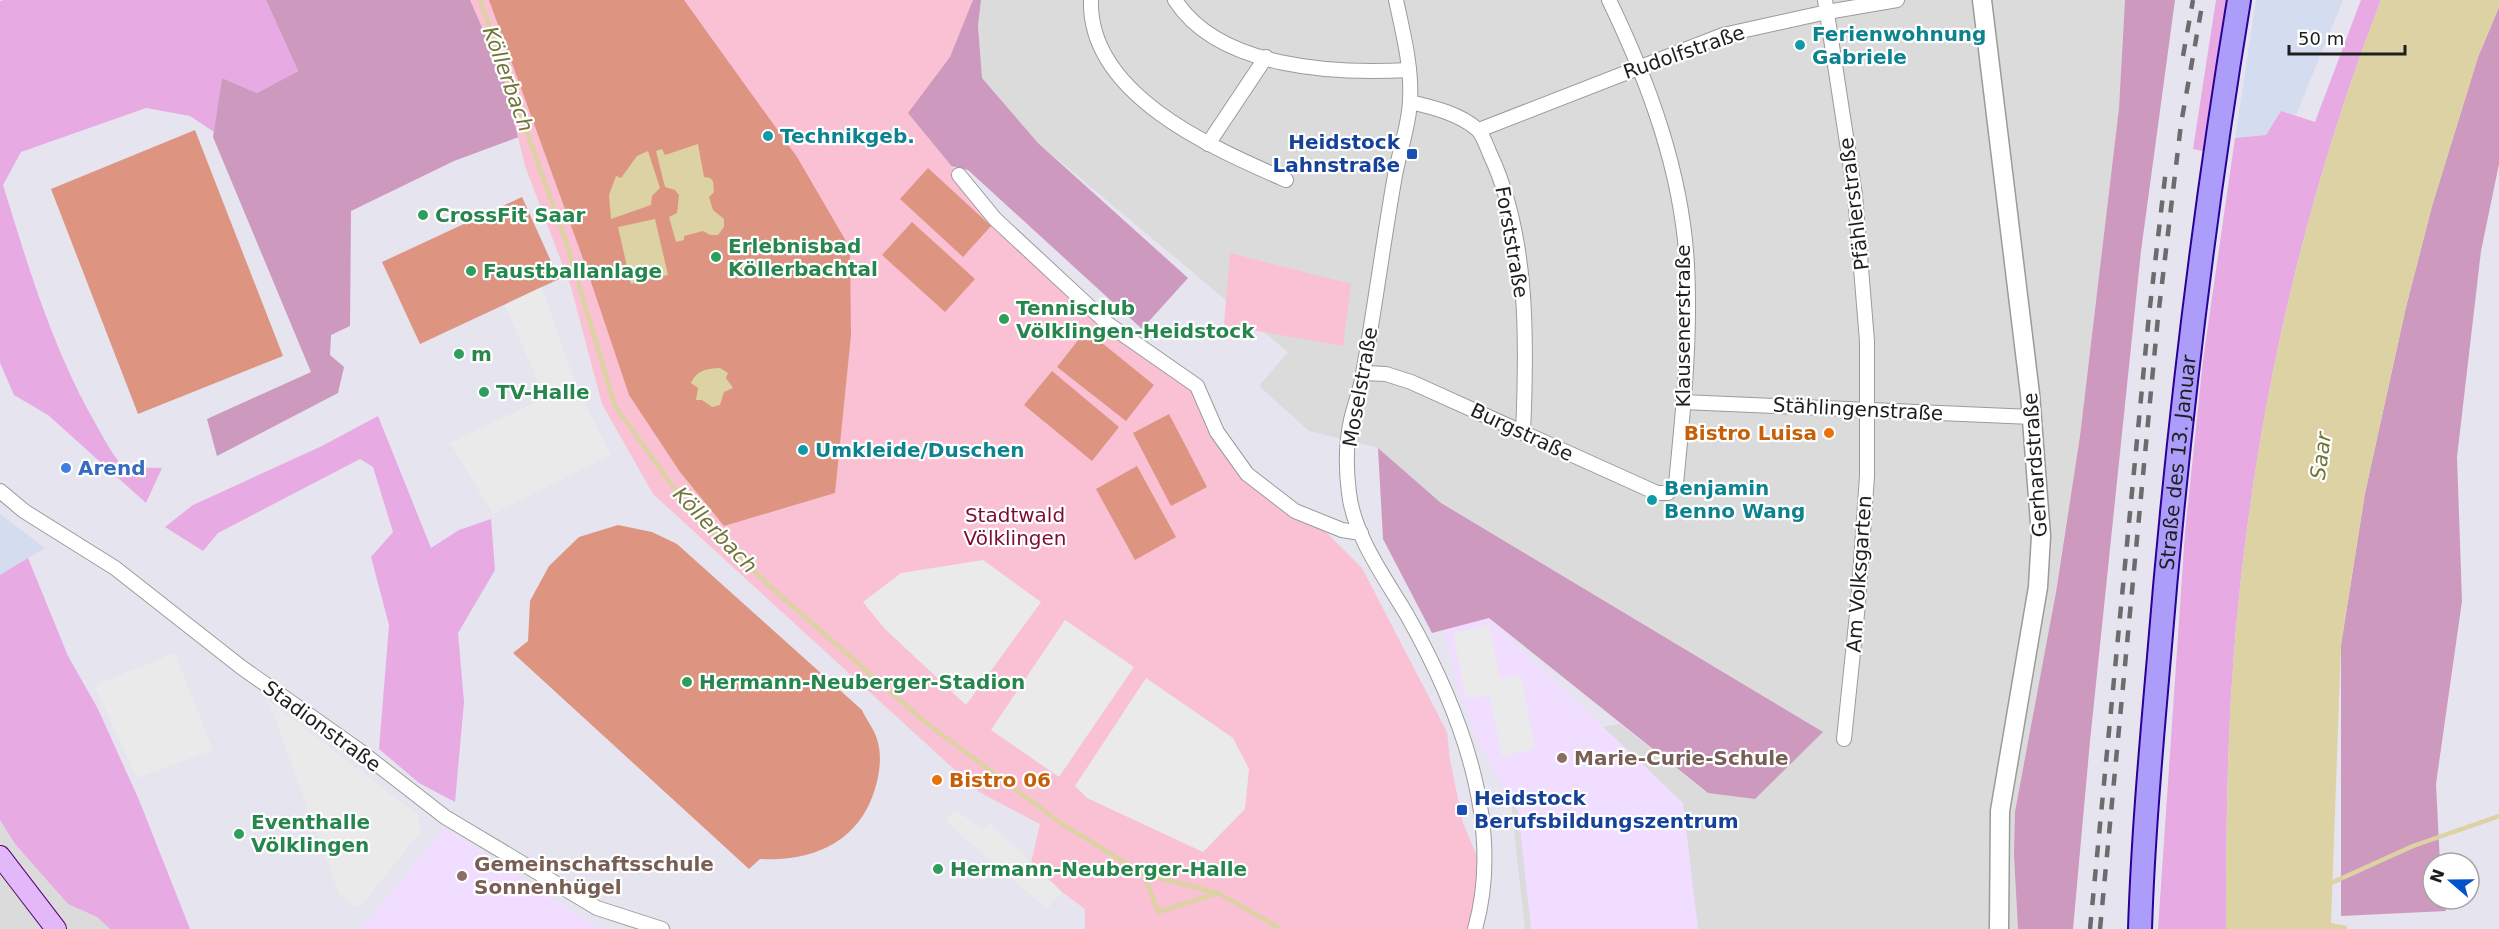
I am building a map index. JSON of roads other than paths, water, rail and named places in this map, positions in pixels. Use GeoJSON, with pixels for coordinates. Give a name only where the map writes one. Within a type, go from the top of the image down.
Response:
{"type":"FeatureCollection","features":[{"type":"Feature","properties":{"kind":"main road","name":"Straße des 13. Januar"},"geometry":{"type":"LineString","coordinates":[[2140,929],[2152,735],[2177,450],[2199,262],[2239,0]]}},
{"type":"Feature","properties":{"kind":"main road"},"geometry":{"type":"LineString","coordinates":[[0,856],[56,929]]}},
{"type":"Feature","properties":{"kind":"street"},"geometry":{"type":"LineString","coordinates":[[1091,0],[1090,20],[1096,40],[1113,70],[1158,112],[1208,144],[1286,180]]}},
{"type":"Feature","properties":{"kind":"street"},"geometry":{"type":"LineString","coordinates":[[1175,0],[1193,23],[1226,45],[1266,57],[1321,70],[1409,70]]}},
{"type":"Feature","properties":{"kind":"street"},"geometry":{"type":"LineString","coordinates":[[1184,13],[1190,0]]}},
{"type":"Feature","properties":{"kind":"street","name":"Moselstraße"},"geometry":{"type":"LineString","coordinates":[[1396,0],[1409,70],[1410,102],[1394,179],[1364,373],[1350,422],[1349,494],[1361,533],[1418,636],[1448,700],[1471,765],[1483,820],[1486,869],[1475,929]]}},
{"type":"Feature","properties":{"kind":"street","name":"Klausenerstraße"},"geometry":{"type":"LineString","coordinates":[[1609,0],[1640,65],[1659,120],[1678,196],[1687,264],[1683,402],[1676,484]]}},
{"type":"Feature","properties":{"kind":"street","name":"Rudolfstraße"},"geometry":{"type":"LineString","coordinates":[[1479,130],[1640,65],[1723,35],[1826,6],[1897,0]]}},
{"type":"Feature","properties":{"kind":"street","name":"Gerhardstraße"},"geometry":{"type":"LineString","coordinates":[[1982,0],[2032,417],[2042,536],[2040,566],[2000,811],[1999,929]]}},
{"type":"Feature","properties":{"kind":"street","name":"Pfählerstraße"},"geometry":{"type":"LineString","coordinates":[[1826,6],[1855,195],[1868,341],[1869,409]]}},
{"type":"Feature","properties":{"kind":"street"},"geometry":{"type":"LineString","coordinates":[[1208,144],[1266,57]]}},
{"type":"Feature","properties":{"kind":"street"},"geometry":{"type":"LineString","coordinates":[[1410,102],[1432,107],[1463,120],[1479,130]]}},
{"type":"Feature","properties":{"kind":"street","name":"Forststraße"},"geometry":{"type":"LineString","coordinates":[[1479,130],[1498,172],[1513,230],[1522,288],[1526,363],[1523,433]]}},
{"type":"Feature","properties":{"kind":"street"},"geometry":{"type":"LineString","coordinates":[[959,175],[995,219],[1108,324],[1197,386],[1217,432],[1247,474],[1295,511],[1342,530],[1361,533]]}},
{"type":"Feature","properties":{"kind":"street","name":"Burgstraße"},"geometry":{"type":"LineString","coordinates":[[1364,373],[1386,374],[1411,382],[1657,493],[1668,493],[1676,484]]}},
{"type":"Feature","properties":{"kind":"street","name":"Stählingenstraße"},"geometry":{"type":"LineString","coordinates":[[1683,402],[2032,417]]}},
{"type":"Feature","properties":{"kind":"street","name":"Am Volksgarten"},"geometry":{"type":"LineString","coordinates":[[1844,739],[1859,592],[1869,409]]}},
{"type":"Feature","properties":{"kind":"street","name":"Stadionstraße"},"geometry":{"type":"LineString","coordinates":[[0,491],[24,511],[115,568],[241,667],[360,751],[445,817],[597,908],[662,929]]}},
{"type":"Feature","properties":{"kind":"water","name":"Saar"},"geometry":{"type":"Polygon","coordinates":[[[2381,0],[2499,0],[2499,7],[2478,57],[2432,206],[2406,307],[2365,493],[2341,645],[2331,923],[2347,926],[2347,929],[2226,929],[2226,854],[2233,666],[2244,549],[2256,469],[2286,310],[2306,231],[2353,76],[2381,0]]]}},
{"type":"Feature","properties":{"kind":"water"},"geometry":{"type":"Polygon","coordinates":[[[698,144],[704,177],[713,181],[714,192],[709,197],[713,210],[724,219],[724,227],[718,235],[710,235],[703,231],[684,236],[684,240],[676,242],[669,217],[677,213],[679,195],[675,190],[665,187],[656,151],[662,149],[665,155],[698,144]]]}},
{"type":"Feature","properties":{"kind":"water"},"geometry":{"type":"Polygon","coordinates":[[[648,151],[660,188],[652,196],[651,205],[611,219],[609,195],[616,176],[621,178],[637,156],[648,151]]]}},
{"type":"Feature","properties":{"kind":"water"},"geometry":{"type":"Polygon","coordinates":[[[655,219],[668,275],[631,284],[618,227],[655,219]]]}},
{"type":"Feature","properties":{"kind":"water"},"geometry":{"type":"Polygon","coordinates":[[[720,368],[728,373],[726,378],[733,388],[724,392],[720,405],[712,407],[702,400],[696,400],[698,388],[691,383],[693,379],[702,371],[720,368]]]}},
{"type":"Feature","properties":{"kind":"waterway","name":"Köllerbach"},"geometry":{"type":"LineString","coordinates":[[480,0],[567,245],[615,406],[689,509],[773,589],[925,722],[1062,824],[1144,874],[1158,912],[1218,893],[1281,929]]}},
{"type":"Feature","properties":{"kind":"waterway"},"geometry":{"type":"LineString","coordinates":[[2329,884],[2413,846],[2499,816]]}},
{"type":"Feature","properties":{"kind":"waterway","name":"Köllerbach"},"geometry":{"type":"LineString","coordinates":[[1144,874],[1217,893]]}},
{"type":"Feature","properties":{"kind":"railway"},"geometry":{"type":"LineString","coordinates":[[2183,56],[2193,0]]}},
{"type":"Feature","properties":{"kind":"railway"},"geometry":{"type":"LineString","coordinates":[[2100,929],[2158,317],[2181,124],[2203,0]]}},
{"type":"Feature","properties":{"kind":"railway"},"geometry":{"type":"LineString","coordinates":[[2090,929],[2149,315],[2166,169]]}},
{"type":"Feature","properties":{"kind":"place","name":"Ferienwohnung Gabriele"},"geometry":{"type":"Point","coordinates":[1800,45]}},
{"type":"Feature","properties":{"kind":"place","name":"Technikgeb."},"geometry":{"type":"Point","coordinates":[768,136]}},
{"type":"Feature","properties":{"kind":"place","name":"Heidstock Lahnstraße"},"geometry":{"type":"Point","coordinates":[1412,154]}},
{"type":"Feature","properties":{"kind":"place","name":"CrossFit Saar"},"geometry":{"type":"Point","coordinates":[423,215]}},
{"type":"Feature","properties":{"kind":"place","name":"Erlebnisbad Köllerbachtal"},"geometry":{"type":"Point","coordinates":[716,257]}},
{"type":"Feature","properties":{"kind":"place","name":"Faustballanlage"},"geometry":{"type":"Point","coordinates":[471,271]}},
{"type":"Feature","properties":{"kind":"place","name":"Tennisclub Völklingen-Heidstock"},"geometry":{"type":"Point","coordinates":[1004,319]}},
{"type":"Feature","properties":{"kind":"place","name":"m"},"geometry":{"type":"Point","coordinates":[459,354]}},
{"type":"Feature","properties":{"kind":"place","name":"TV-Halle"},"geometry":{"type":"Point","coordinates":[484,392]}},
{"type":"Feature","properties":{"kind":"place","name":"Bistro Luisa"},"geometry":{"type":"Point","coordinates":[1829,433]}},
{"type":"Feature","properties":{"kind":"place","name":"Umkleide/Duschen"},"geometry":{"type":"Point","coordinates":[803,450]}},
{"type":"Feature","properties":{"kind":"place","name":"Arend"},"geometry":{"type":"Point","coordinates":[66,468]}},
{"type":"Feature","properties":{"kind":"place","name":"Benjamin Benno Wang"},"geometry":{"type":"Point","coordinates":[1652,500]}},
{"type":"Feature","properties":{"kind":"place","name":"Hermann-Neuberger-Stadion"},"geometry":{"type":"Point","coordinates":[687,682]}},
{"type":"Feature","properties":{"kind":"place","name":"Marie-Curie-Schule"},"geometry":{"type":"Point","coordinates":[1562,758]}},
{"type":"Feature","properties":{"kind":"place","name":"Bistro 06"},"geometry":{"type":"Point","coordinates":[937,780]}},
{"type":"Feature","properties":{"kind":"place","name":"Heidstock Berufsbildungszentrum"},"geometry":{"type":"Point","coordinates":[1462,810]}},
{"type":"Feature","properties":{"kind":"place","name":"Eventhalle Völklingen"},"geometry":{"type":"Point","coordinates":[239,834]}},
{"type":"Feature","properties":{"kind":"place","name":"Hermann-Neuberger-Halle"},"geometry":{"type":"Point","coordinates":[938,869]}},
{"type":"Feature","properties":{"kind":"place","name":"Gemeinschaftsschule Sonnenhügel"},"geometry":{"type":"Point","coordinates":[462,876]}},
{"type":"Feature","properties":{"kind":"park label","name":"Stadtwald Völklingen"},"geometry":{"type":"Point","coordinates":[1015,526]}}]}
